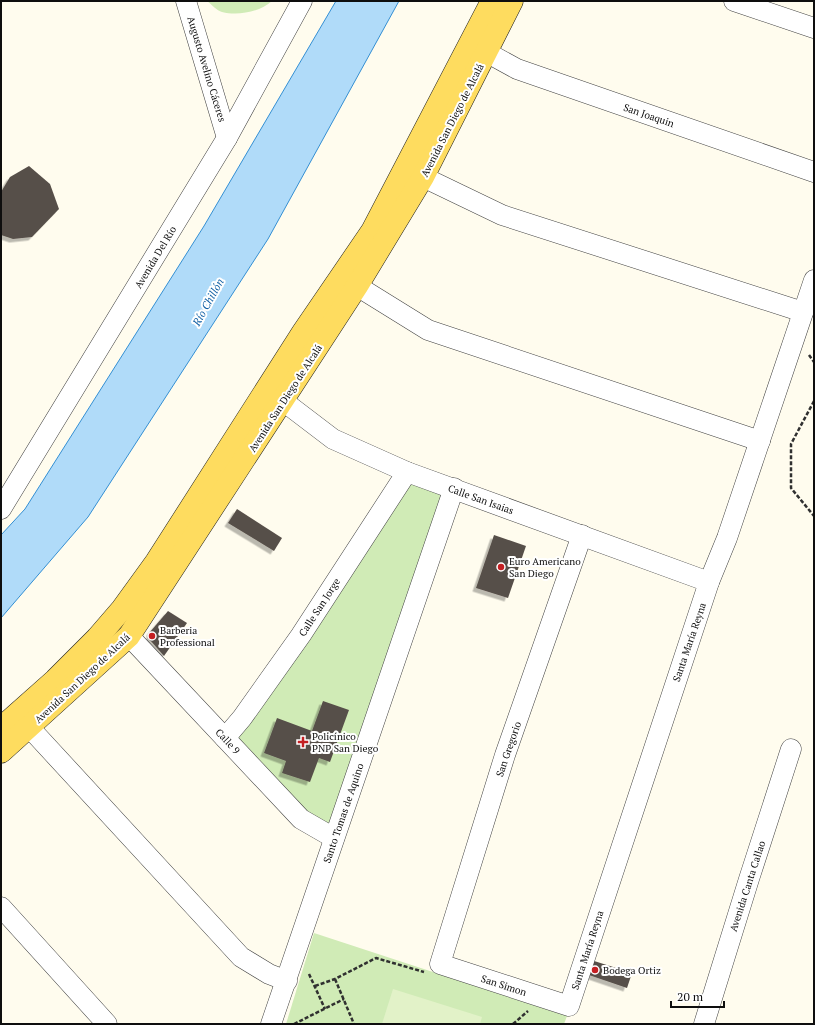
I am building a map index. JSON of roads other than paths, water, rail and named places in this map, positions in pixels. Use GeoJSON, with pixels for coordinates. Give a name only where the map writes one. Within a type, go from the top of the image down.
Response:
{"type":"FeatureCollection","features":[{"type":"Feature","properties":{"kind":"main road","name":"Avenida San Diego de Alcalá"},"geometry":{"type":"LineString","coordinates":[[1,752],[128,636],[372,231],[492,1]]}},
{"type":"Feature","properties":{"kind":"main road","name":"Avenida San Diego de Alcalá"},"geometry":{"type":"LineString","coordinates":[[1,728],[55,680],[97,638],[122,609],[274,395],[357,286],[423,178],[512,1]]}},
{"type":"Feature","properties":{"kind":"street","name":"Augusto Avelino Cáceres"},"geometry":{"type":"LineString","coordinates":[[186,1],[227,138]]}},
{"type":"Feature","properties":{"kind":"street","name":"Avenida Del Río"},"geometry":{"type":"LineString","coordinates":[[1,509],[227,138],[302,1]]}},
{"type":"Feature","properties":{"kind":"street"},"geometry":{"type":"LineString","coordinates":[[734,1],[814,28]]}},
{"type":"Feature","properties":{"kind":"street","name":"San Joaquin"},"geometry":{"type":"LineString","coordinates":[[486,52],[517,69],[814,172]]}},
{"type":"Feature","properties":{"kind":"street"},"geometry":{"type":"LineString","coordinates":[[423,178],[502,215],[803,312]]}},
{"type":"Feature","properties":{"kind":"street","name":"Santa María Reyna"},"geometry":{"type":"LineString","coordinates":[[569,1006],[709,582],[727,538],[814,280]]}},
{"type":"Feature","properties":{"kind":"street"},"geometry":{"type":"LineString","coordinates":[[357,286],[428,330],[760,442]]}},
{"type":"Feature","properties":{"kind":"street","name":"Calle San Isaias"},"geometry":{"type":"LineString","coordinates":[[274,395],[333,439],[406,472],[454,488],[709,582]]}},
{"type":"Feature","properties":{"kind":"street","name":"Calle San Jorge"},"geometry":{"type":"LineString","coordinates":[[225,738],[242,718],[301,635],[406,472]]}},
{"type":"Feature","properties":{"kind":"street","name":"Santo Tomas de Aquino"},"geometry":{"type":"LineString","coordinates":[[271,1024],[287,981],[334,838],[454,488]]}},
{"type":"Feature","properties":{"kind":"street","name":"San Gregorio"},"geometry":{"type":"LineString","coordinates":[[434,969],[505,755],[582,536]]}},
{"type":"Feature","properties":{"kind":"street","name":"Calle 9"},"geometry":{"type":"LineString","coordinates":[[128,636],[302,819],[334,838]]}},
{"type":"Feature","properties":{"kind":"street"},"geometry":{"type":"LineString","coordinates":[[29,727],[242,957],[269,974],[287,981]]}},
{"type":"Feature","properties":{"kind":"street","name":"Avenida Canta Callao"},"geometry":{"type":"LineString","coordinates":[[704,1024],[791,749]]}},
{"type":"Feature","properties":{"kind":"street"},"geometry":{"type":"LineString","coordinates":[[1,907],[108,1024]]}},
{"type":"Feature","properties":{"kind":"street","name":"San Simon"},"geometry":{"type":"LineString","coordinates":[[434,969],[569,1006]]}},
{"type":"Feature","properties":{"kind":"water","name":"Río Chillón"},"geometry":{"type":"Polygon","coordinates":[[[336,1],[399,1],[268,239],[88,517],[1,618],[1,535],[25,509],[204,226],[336,1]]]}},
{"type":"Feature","properties":{"kind":"place","name":"Euro Americano San Diego"},"geometry":{"type":"Point","coordinates":[501,567]}},
{"type":"Feature","properties":{"kind":"place","name":"Barberia Professional"},"geometry":{"type":"Point","coordinates":[152,636]}},
{"type":"Feature","properties":{"kind":"place","name":"Policínico PNP San Diego"},"geometry":{"type":"Point","coordinates":[303,742]}},
{"type":"Feature","properties":{"kind":"place","name":"Bodega Ortiz"},"geometry":{"type":"Point","coordinates":[595,970]}}]}
